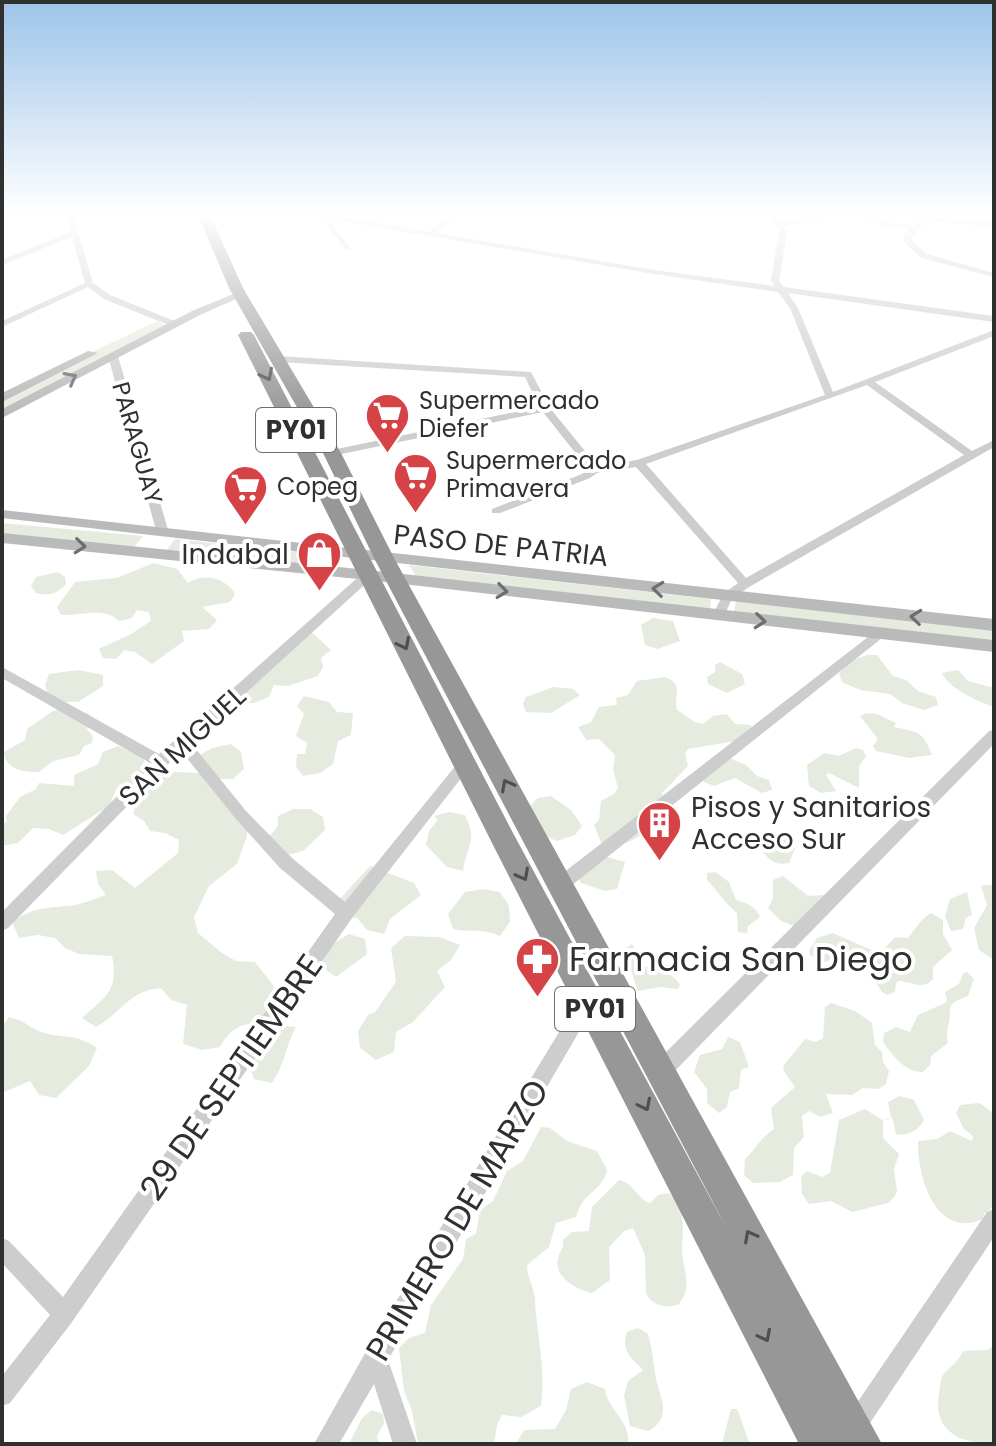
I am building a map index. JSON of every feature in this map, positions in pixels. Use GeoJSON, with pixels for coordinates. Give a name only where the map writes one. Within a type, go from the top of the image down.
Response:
{"type":"FeatureCollection","features":[{"type":"Feature","properties":{"kind":"highway","name":"PY01"},"geometry":{"type":"LineString","coordinates":[[221,282],[278,359],[332,453],[377,567],[466,763],[589,998],[843,1440]]}},
{"type":"Feature","properties":{"kind":"highway","name":"PY01"},"geometry":{"type":"LineString","coordinates":[[226,282],[252,345],[560,885],[661,1071],[843,1440]]}},
{"type":"Feature","properties":{"kind":"street"},"geometry":{"type":"LineString","coordinates":[[728,282],[994,319]]}},
{"type":"Feature","properties":{"kind":"street"},"geometry":{"type":"LineString","coordinates":[[776,282],[796,314],[830,396]]}},
{"type":"Feature","properties":{"kind":"street"},"geometry":{"type":"LineString","coordinates":[[2,324],[89,284],[107,297],[174,324]]}},
{"type":"Feature","properties":{"kind":"street"},"geometry":{"type":"LineString","coordinates":[[2,414],[231,296]]}},
{"type":"Feature","properties":{"kind":"street"},"geometry":{"type":"LineString","coordinates":[[2,398],[161,318],[231,296]]}},
{"type":"Feature","properties":{"kind":"street"},"geometry":{"type":"LineString","coordinates":[[496,511],[586,476],[594,470],[639,463],[830,396],[994,333]]}},
{"type":"Feature","properties":{"kind":"street","name":"PARAGUAY"},"geometry":{"type":"LineString","coordinates":[[113,356],[155,530]]}},
{"type":"Feature","properties":{"kind":"street"},"geometry":{"type":"LineString","coordinates":[[278,359],[525,373],[530,376],[545,409],[594,470]]}},
{"type":"Feature","properties":{"kind":"street"},"geometry":{"type":"LineString","coordinates":[[868,381],[972,456]]}},
{"type":"Feature","properties":{"kind":"street"},"geometry":{"type":"LineString","coordinates":[[332,453],[545,409]]}},
{"type":"Feature","properties":{"kind":"street"},"geometry":{"type":"LineString","coordinates":[[718,617],[727,597],[745,584],[994,443]]}},
{"type":"Feature","properties":{"kind":"street"},"geometry":{"type":"LineString","coordinates":[[639,463],[745,584]]}},
{"type":"Feature","properties":{"kind":"street","name":"PASO DE PATRIA"},"geometry":{"type":"LineString","coordinates":[[2,514],[331,552],[377,567],[718,617],[994,646]]}},
{"type":"Feature","properties":{"kind":"street"},"geometry":{"type":"LineString","coordinates":[[135,552],[155,530]]}},
{"type":"Feature","properties":{"kind":"street"},"geometry":{"type":"LineString","coordinates":[[174,556],[188,534]]}},
{"type":"Feature","properties":{"kind":"street","name":"PASO DE PATRIA"},"geometry":{"type":"LineString","coordinates":[[2,538],[327,572],[377,567],[727,597],[994,625]]}},
{"type":"Feature","properties":{"kind":"street"},"geometry":{"type":"LineString","coordinates":[[327,572],[337,569],[342,563],[340,557],[331,552]]}},
{"type":"Feature","properties":{"kind":"street","name":"SAN MIGUEL"},"geometry":{"type":"LineString","coordinates":[[2,922],[160,762],[377,567]]}},
{"type":"Feature","properties":{"kind":"street"},"geometry":{"type":"LineString","coordinates":[[560,885],[877,635]]}},
{"type":"Feature","properties":{"kind":"street"},"geometry":{"type":"LineString","coordinates":[[2,672],[160,762]]}},
{"type":"Feature","properties":{"kind":"street"},"geometry":{"type":"LineString","coordinates":[[661,1071],[994,735]]}},
{"type":"Feature","properties":{"kind":"street"},"geometry":{"type":"LineString","coordinates":[[183,743],[241,815],[286,863],[346,913]]}},
{"type":"Feature","properties":{"kind":"street","name":"29 DE SEPTIEMBRE"},"geometry":{"type":"LineString","coordinates":[[2,1395],[64,1314],[346,913],[466,763]]}},
{"type":"Feature","properties":{"kind":"street","name":"PRIMERO DE MARZO"},"geometry":{"type":"LineString","coordinates":[[326,1444],[589,998]]}},
{"type":"Feature","properties":{"kind":"street"},"geometry":{"type":"LineString","coordinates":[[843,1440],[992,1227]]}},
{"type":"Feature","properties":{"kind":"street"},"geometry":{"type":"LineString","coordinates":[[2,1248],[64,1314]]}},
{"type":"Feature","properties":{"kind":"street"},"geometry":{"type":"LineString","coordinates":[[376,1356],[405,1444]]}},
{"type":"Feature","properties":{"kind":"shaded area"},"geometry":{"type":"Polygon","coordinates":[[[157,321],[166,326],[2,409],[2,395],[157,321]]]}},
{"type":"Feature","properties":{"kind":"shaded area"},"geometry":{"type":"Polygon","coordinates":[[[2,523],[143,536],[134,547],[2,534],[2,523]]]}},
{"type":"Feature","properties":{"kind":"shaded area"},"geometry":{"type":"Polygon","coordinates":[[[175,539],[319,555],[316,566],[166,551],[175,539]]]}},
{"type":"Feature","properties":{"kind":"shaded area"},"geometry":{"type":"Polygon","coordinates":[[[154,563],[177,569],[188,583],[201,578],[220,580],[235,594],[230,602],[202,607],[217,620],[209,629],[182,631],[184,641],[152,664],[135,652],[124,650],[116,659],[103,658],[99,649],[151,621],[149,612],[137,610],[132,618],[119,621],[113,616],[99,613],[61,615],[57,607],[75,582],[116,578],[154,563]]]}},
{"type":"Feature","properties":{"kind":"shaded area"},"geometry":{"type":"Polygon","coordinates":[[[409,565],[711,599],[710,609],[418,580],[409,565]]]}},
{"type":"Feature","properties":{"kind":"shaded area"},"geometry":{"type":"Polygon","coordinates":[[[58,572],[65,577],[66,584],[56,592],[36,593],[31,586],[36,577],[58,572]]]}},
{"type":"Feature","properties":{"kind":"shaded area"},"geometry":{"type":"Polygon","coordinates":[[[736,601],[994,630],[994,640],[734,612],[736,601]]]}},
{"type":"Feature","properties":{"kind":"shaded area"},"geometry":{"type":"Polygon","coordinates":[[[653,618],[673,621],[680,641],[657,649],[645,645],[641,625],[653,618]]]}},
{"type":"Feature","properties":{"kind":"shaded area"},"geometry":{"type":"Polygon","coordinates":[[[308,629],[331,650],[321,658],[323,667],[318,676],[288,686],[274,685],[269,697],[254,703],[239,704],[236,695],[308,629]]]}},
{"type":"Feature","properties":{"kind":"shaded area"},"geometry":{"type":"Polygon","coordinates":[[[877,655],[893,676],[906,680],[918,691],[936,697],[938,705],[924,710],[902,703],[890,694],[860,690],[842,682],[839,674],[848,662],[877,655]]]}},
{"type":"Feature","properties":{"kind":"shaded area"},"geometry":{"type":"Polygon","coordinates":[[[720,662],[742,674],[745,684],[727,693],[708,684],[707,677],[715,672],[715,665],[720,662]]]}},
{"type":"Feature","properties":{"kind":"shaded area"},"geometry":{"type":"Polygon","coordinates":[[[78,670],[103,675],[103,686],[78,702],[51,702],[45,685],[49,674],[78,670]]]}},
{"type":"Feature","properties":{"kind":"shaded area"},"geometry":{"type":"Polygon","coordinates":[[[958,670],[968,681],[994,688],[994,707],[957,689],[942,673],[958,670]]]}},
{"type":"Feature","properties":{"kind":"shaded area"},"geometry":{"type":"Polygon","coordinates":[[[665,677],[677,687],[677,710],[695,722],[703,724],[713,716],[727,714],[735,724],[751,725],[751,731],[735,741],[688,749],[685,754],[688,766],[662,793],[668,812],[666,818],[628,842],[602,845],[594,825],[599,820],[601,801],[618,788],[613,770],[615,755],[599,739],[586,740],[578,727],[591,722],[599,707],[617,705],[616,698],[628,695],[637,681],[665,677]]]}},
{"type":"Feature","properties":{"kind":"shaded area"},"geometry":{"type":"Polygon","coordinates":[[[553,687],[573,689],[580,695],[551,713],[526,712],[523,704],[526,697],[553,687]]]}},
{"type":"Feature","properties":{"kind":"shaded area"},"geometry":{"type":"Polygon","coordinates":[[[304,696],[329,702],[337,712],[353,713],[351,735],[338,741],[333,764],[320,773],[303,776],[296,767],[297,754],[305,754],[307,743],[296,736],[304,714],[297,706],[304,696]]]}},
{"type":"Feature","properties":{"kind":"shaded area"},"geometry":{"type":"Polygon","coordinates":[[[53,711],[87,713],[91,717],[87,729],[93,737],[92,743],[84,746],[79,755],[53,761],[39,772],[22,771],[11,766],[4,752],[25,740],[27,729],[53,711]]]}},
{"type":"Feature","properties":{"kind":"shaded area"},"geometry":{"type":"Polygon","coordinates":[[[877,714],[896,723],[894,727],[918,734],[932,755],[909,758],[876,751],[873,746],[878,739],[860,716],[877,714]]]}},
{"type":"Feature","properties":{"kind":"shaded area"},"geometry":{"type":"Polygon","coordinates":[[[231,744],[241,752],[244,769],[233,779],[219,779],[248,823],[247,836],[237,864],[209,886],[194,917],[198,933],[236,961],[255,962],[276,989],[275,1006],[268,1024],[296,1027],[272,1083],[254,1079],[247,1060],[266,1024],[238,1027],[220,1047],[202,1050],[183,1044],[187,1005],[171,1000],[161,988],[141,993],[96,1027],[82,1018],[109,992],[114,977],[112,956],[79,954],[65,948],[55,938],[38,935],[19,938],[12,922],[38,910],[77,904],[106,895],[98,884],[96,871],[112,870],[135,888],[178,853],[179,840],[165,833],[150,831],[144,821],[133,814],[142,787],[173,772],[205,773],[198,756],[212,748],[231,744]]]}},
{"type":"Feature","properties":{"kind":"shaded area"},"geometry":{"type":"Polygon","coordinates":[[[118,746],[142,757],[147,767],[133,783],[117,788],[109,806],[63,835],[49,829],[33,828],[18,843],[2,846],[2,824],[7,822],[6,816],[20,797],[36,789],[39,783],[74,786],[74,775],[98,764],[103,752],[118,746]]]}},
{"type":"Feature","properties":{"kind":"shaded area"},"geometry":{"type":"Polygon","coordinates":[[[856,748],[863,750],[866,756],[859,766],[859,788],[829,773],[826,775],[836,791],[821,793],[809,786],[807,765],[824,753],[839,756],[856,748]]]}},
{"type":"Feature","properties":{"kind":"shaded area"},"geometry":{"type":"Polygon","coordinates":[[[732,759],[746,765],[757,776],[769,780],[772,790],[762,793],[735,778],[714,786],[704,782],[701,776],[718,763],[732,759]]]}},
{"type":"Feature","properties":{"kind":"shaded area"},"geometry":{"type":"Polygon","coordinates":[[[551,796],[571,810],[582,826],[575,835],[557,841],[543,835],[530,806],[538,798],[551,796]]]}},
{"type":"Feature","properties":{"kind":"shaded area"},"geometry":{"type":"Polygon","coordinates":[[[293,809],[310,809],[323,817],[325,830],[303,851],[284,856],[268,838],[278,826],[278,816],[293,809]]]}},
{"type":"Feature","properties":{"kind":"shaded area"},"geometry":{"type":"Polygon","coordinates":[[[449,812],[465,815],[471,832],[463,871],[447,867],[426,845],[429,831],[438,820],[434,816],[449,812]]]}},
{"type":"Feature","properties":{"kind":"shaded area"},"geometry":{"type":"Polygon","coordinates":[[[778,833],[786,835],[795,849],[789,863],[772,861],[760,847],[764,837],[778,833]]]}},
{"type":"Feature","properties":{"kind":"shaded area"},"geometry":{"type":"Polygon","coordinates":[[[589,857],[607,857],[625,862],[617,889],[605,891],[581,883],[571,866],[589,857]]]}},
{"type":"Feature","properties":{"kind":"shaded area"},"geometry":{"type":"Polygon","coordinates":[[[370,866],[414,883],[421,895],[390,919],[384,934],[367,930],[357,918],[338,917],[336,903],[370,866]]]}},
{"type":"Feature","properties":{"kind":"shaded area"},"geometry":{"type":"Polygon","coordinates":[[[715,872],[729,882],[736,900],[758,913],[760,917],[748,926],[747,933],[738,932],[737,913],[707,880],[707,873],[715,872]]]}},
{"type":"Feature","properties":{"kind":"shaded area"},"geometry":{"type":"Polygon","coordinates":[[[783,876],[808,896],[824,895],[794,926],[781,921],[768,908],[773,898],[773,880],[783,876]]]}},
{"type":"Feature","properties":{"kind":"shaded area"},"geometry":{"type":"Polygon","coordinates":[[[994,885],[994,957],[991,958],[979,950],[974,928],[987,905],[981,886],[994,885]]]}},
{"type":"Feature","properties":{"kind":"shaded area"},"geometry":{"type":"Polygon","coordinates":[[[483,889],[500,892],[509,906],[510,922],[500,936],[453,929],[448,914],[465,892],[483,889]]]}},
{"type":"Feature","properties":{"kind":"shaded area"},"geometry":{"type":"Polygon","coordinates":[[[967,892],[972,915],[966,918],[963,929],[951,931],[945,916],[950,899],[967,892]]]}},
{"type":"Feature","properties":{"kind":"shaded area"},"geometry":{"type":"Polygon","coordinates":[[[931,913],[943,920],[943,934],[952,950],[933,967],[933,979],[925,985],[899,981],[895,992],[887,995],[867,968],[842,956],[822,963],[810,955],[809,951],[817,938],[833,933],[876,952],[884,949],[895,937],[908,938],[931,913]]]}},
{"type":"Feature","properties":{"kind":"shaded area"},"geometry":{"type":"Polygon","coordinates":[[[349,934],[365,939],[367,954],[336,977],[322,967],[321,951],[349,934]]]}},
{"type":"Feature","properties":{"kind":"shaded area"},"geometry":{"type":"Polygon","coordinates":[[[405,936],[440,937],[460,945],[451,960],[437,971],[445,987],[413,1022],[396,1032],[394,1052],[376,1060],[360,1048],[358,1031],[396,982],[391,948],[405,936]]]}},
{"type":"Feature","properties":{"kind":"shaded area"},"geometry":{"type":"Polygon","coordinates":[[[632,944],[645,967],[670,974],[678,981],[678,989],[661,987],[638,991],[625,953],[625,949],[632,944]]]}},
{"type":"Feature","properties":{"kind":"shaded area"},"geometry":{"type":"Polygon","coordinates":[[[967,972],[974,979],[968,996],[951,1005],[948,1043],[931,1056],[930,1065],[923,1072],[911,1070],[883,1042],[884,1033],[896,1027],[910,1032],[918,1015],[945,1003],[945,992],[959,984],[963,973],[967,972]]]}},
{"type":"Feature","properties":{"kind":"shaded area"},"geometry":{"type":"Polygon","coordinates":[[[831,1003],[855,1011],[872,1023],[875,1045],[882,1052],[883,1062],[889,1071],[886,1084],[878,1089],[863,1088],[852,1095],[826,1094],[833,1113],[820,1117],[809,1111],[802,1116],[804,1137],[794,1148],[793,1175],[780,1182],[753,1183],[744,1175],[745,1159],[774,1129],[771,1108],[795,1087],[783,1070],[784,1065],[805,1039],[816,1042],[823,1038],[825,1007],[831,1003]]]}},
{"type":"Feature","properties":{"kind":"shaded area"},"geometry":{"type":"Polygon","coordinates":[[[9,1017],[47,1034],[74,1038],[97,1048],[89,1066],[56,1098],[39,1095],[30,1081],[2,1093],[2,1027],[9,1017]]]}},
{"type":"Feature","properties":{"kind":"shaded area"},"geometry":{"type":"Polygon","coordinates":[[[728,1037],[740,1042],[749,1067],[741,1070],[739,1088],[730,1092],[727,1107],[719,1113],[707,1103],[707,1089],[694,1072],[700,1055],[722,1049],[728,1037]]]}},
{"type":"Feature","properties":{"kind":"shaded area"},"geometry":{"type":"Polygon","coordinates":[[[899,1096],[914,1100],[924,1120],[912,1132],[900,1135],[896,1134],[892,1117],[883,1121],[883,1138],[899,1154],[894,1169],[895,1196],[888,1203],[852,1212],[831,1201],[809,1204],[802,1194],[801,1177],[807,1171],[822,1177],[830,1173],[839,1120],[865,1109],[883,1120],[891,1117],[888,1102],[899,1096]]]}},
{"type":"Feature","properties":{"kind":"shaded area"},"geometry":{"type":"Polygon","coordinates":[[[980,1103],[994,1114],[994,1206],[984,1214],[983,1219],[967,1223],[953,1221],[932,1201],[921,1171],[918,1141],[937,1139],[950,1131],[972,1141],[973,1136],[964,1129],[956,1113],[960,1105],[980,1103]]]}},
{"type":"Feature","properties":{"kind":"shaded area"},"geometry":{"type":"Polygon","coordinates":[[[541,1127],[550,1128],[567,1141],[597,1151],[607,1170],[601,1183],[579,1208],[576,1217],[556,1223],[549,1247],[527,1265],[535,1297],[541,1352],[541,1406],[521,1417],[502,1415],[494,1444],[418,1444],[412,1411],[404,1391],[399,1348],[409,1338],[425,1333],[431,1305],[463,1259],[466,1239],[476,1234],[480,1210],[493,1201],[507,1171],[523,1161],[541,1127]]]}},
{"type":"Feature","properties":{"kind":"shaded area"},"geometry":{"type":"Polygon","coordinates":[[[619,1180],[650,1203],[658,1195],[669,1193],[678,1205],[682,1219],[686,1285],[678,1305],[660,1305],[646,1294],[645,1255],[633,1228],[624,1231],[609,1247],[610,1280],[592,1293],[574,1286],[559,1271],[557,1266],[563,1240],[572,1232],[589,1231],[592,1207],[619,1180]]]}},
{"type":"Feature","properties":{"kind":"shaded area"},"geometry":{"type":"Polygon","coordinates":[[[638,1328],[648,1334],[663,1404],[661,1419],[648,1431],[630,1426],[624,1395],[628,1381],[643,1370],[628,1354],[625,1344],[627,1332],[638,1328]]]}},
{"type":"Feature","properties":{"kind":"shaded area"},"geometry":{"type":"Polygon","coordinates":[[[994,1346],[994,1444],[971,1442],[952,1433],[940,1418],[941,1379],[963,1351],[987,1350],[994,1346]]]}},
{"type":"Feature","properties":{"kind":"shaded area"},"geometry":{"type":"Polygon","coordinates":[[[587,1382],[605,1389],[626,1429],[628,1444],[516,1444],[524,1430],[555,1429],[566,1410],[571,1389],[587,1382]]]}},
{"type":"Feature","properties":{"kind":"shaded area"},"geometry":{"type":"Polygon","coordinates":[[[731,1409],[737,1409],[750,1444],[722,1444],[731,1409]]]}},
{"type":"Feature","properties":{"kind":"shaded area"},"geometry":{"type":"Polygon","coordinates":[[[372,1410],[383,1414],[384,1423],[377,1436],[379,1443],[385,1444],[349,1444],[362,1418],[372,1410]]]}},
{"type":"Feature","properties":{"kind":"place","name":"Supermercado Diefer"},"geometry":{"type":"Point","coordinates":[388,454]}},
{"type":"Feature","properties":{"kind":"place","name":"Supermercado Primavera"},"geometry":{"type":"Point","coordinates":[415,514]}},
{"type":"Feature","properties":{"kind":"place","name":"Copeg"},"geometry":{"type":"Point","coordinates":[246,526]}},
{"type":"Feature","properties":{"kind":"place","name":"Indabal"},"geometry":{"type":"Point","coordinates":[320,593]}},
{"type":"Feature","properties":{"kind":"place","name":"Pisos y Sanitarios Acceso Sur"},"geometry":{"type":"Point","coordinates":[660,862]}},
{"type":"Feature","properties":{"kind":"place","name":"Farmacia San Diego"},"geometry":{"type":"Point","coordinates":[538,998]}}]}
